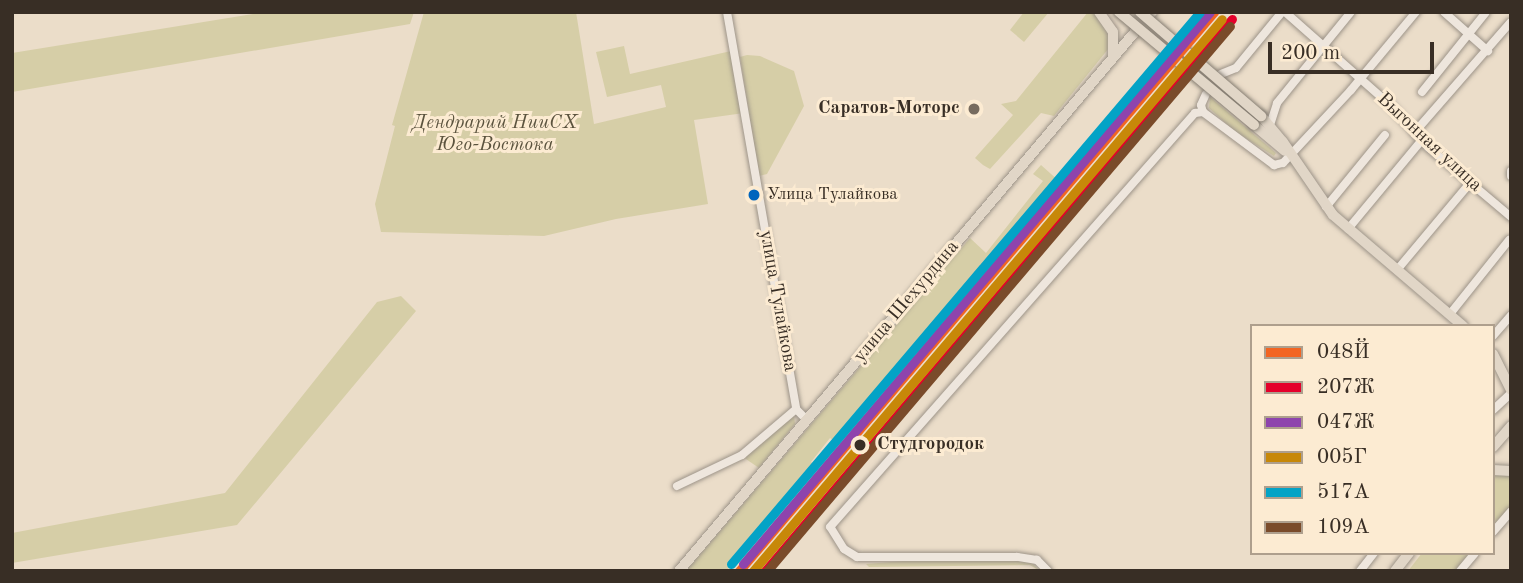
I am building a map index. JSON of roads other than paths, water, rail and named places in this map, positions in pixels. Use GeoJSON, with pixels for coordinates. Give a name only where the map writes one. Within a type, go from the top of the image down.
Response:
{"type":"FeatureCollection","features":[{"type":"Feature","properties":{"kind":"main road"},"geometry":{"type":"LineString","coordinates":[[1098,12],[1113,32],[1113,59]]}},
{"type":"Feature","properties":{"kind":"main road"},"geometry":{"type":"LineString","coordinates":[[1119,12],[1257,120],[1270,125],[1326,207],[1348,229],[1461,324]]}},
{"type":"Feature","properties":{"kind":"main road"},"geometry":{"type":"LineString","coordinates":[[1147,13],[1290,155]]}},
{"type":"Feature","properties":{"kind":"main road","name":"улица Шехурдина"},"geometry":{"type":"LineString","coordinates":[[679,571],[1135,33]]}},
{"type":"Feature","properties":{"kind":"main road"},"geometry":{"type":"LineString","coordinates":[[1495,358],[1511,392]]}},
{"type":"Feature","properties":{"kind":"main road"},"geometry":{"type":"LineString","coordinates":[[1495,445],[1511,426]]}},
{"type":"Feature","properties":{"kind":"main road"},"geometry":{"type":"LineString","coordinates":[[1395,571],[1407,555]]}},
{"type":"Feature","properties":{"kind":"street","name":"улица Тулайкова"},"geometry":{"type":"LineString","coordinates":[[727,12],[796,409]]}},
{"type":"Feature","properties":{"kind":"street"},"geometry":{"type":"LineString","coordinates":[[1221,74],[1236,68],[1283,12]]}},
{"type":"Feature","properties":{"kind":"street","name":"Выгонная улица"},"geometry":{"type":"LineString","coordinates":[[1283,12],[1390,104],[1421,141],[1511,217]]}},
{"type":"Feature","properties":{"kind":"street"},"geometry":{"type":"LineString","coordinates":[[1270,125],[1278,103],[1351,12]]}},
{"type":"Feature","properties":{"kind":"street"},"geometry":{"type":"LineString","coordinates":[[1206,94],[1201,105],[1203,112],[1273,165],[1283,163],[1416,12]]}},
{"type":"Feature","properties":{"kind":"street"},"geometry":{"type":"LineString","coordinates":[[1444,12],[1488,51]]}},
{"type":"Feature","properties":{"kind":"street"},"geometry":{"type":"LineString","coordinates":[[1422,92],[1486,12]]}},
{"type":"Feature","properties":{"kind":"street"},"geometry":{"type":"LineString","coordinates":[[1414,133],[1511,22]]}},
{"type":"Feature","properties":{"kind":"street"},"geometry":{"type":"LineString","coordinates":[[1048,571],[1037,560],[1017,557],[857,557],[844,549],[830,527],[1195,113],[1203,112]]}},
{"type":"Feature","properties":{"kind":"street"},"geometry":{"type":"LineString","coordinates":[[1326,207],[1385,135]]}},
{"type":"Feature","properties":{"kind":"street"},"geometry":{"type":"LineString","coordinates":[[1348,229],[1421,141]]}},
{"type":"Feature","properties":{"kind":"street"},"geometry":{"type":"LineString","coordinates":[[1397,270],[1470,183]]}},
{"type":"Feature","properties":{"kind":"street"},"geometry":{"type":"LineString","coordinates":[[1450,314],[1509,240]]}},
{"type":"Feature","properties":{"kind":"street"},"geometry":{"type":"LineString","coordinates":[[1495,333],[1511,315]]}},
{"type":"Feature","properties":{"kind":"street"},"geometry":{"type":"LineString","coordinates":[[1495,408],[1511,392]]}},
{"type":"Feature","properties":{"kind":"street"},"geometry":{"type":"LineString","coordinates":[[677,486],[749,451],[796,409],[807,420]]}},
{"type":"Feature","properties":{"kind":"street"},"geometry":{"type":"LineString","coordinates":[[1495,530],[1511,511]]}},
{"type":"Feature","properties":{"kind":"street"},"geometry":{"type":"LineString","coordinates":[[1360,571],[1372,555]]}},
{"type":"Feature","properties":{"kind":"street"},"geometry":{"type":"LineString","coordinates":[[1460,571],[1473,555]]}},
{"type":"Feature","properties":{"kind":"place","name":"Саратов-Моторс"},"geometry":{"type":"Point","coordinates":[974,109]}},
{"type":"Feature","properties":{"kind":"place","name":"Улица Тулайкова"},"geometry":{"type":"Point","coordinates":[754,195]}},
{"type":"Feature","properties":{"kind":"place","name":"Студгородок"},"geometry":{"type":"Point","coordinates":[860,445]}},
{"type":"Feature","properties":{"kind":"park label","name":"Дендрарий НииСХ Юго-Востока"},"geometry":{"type":"Point","coordinates":[495,135]}}]}
